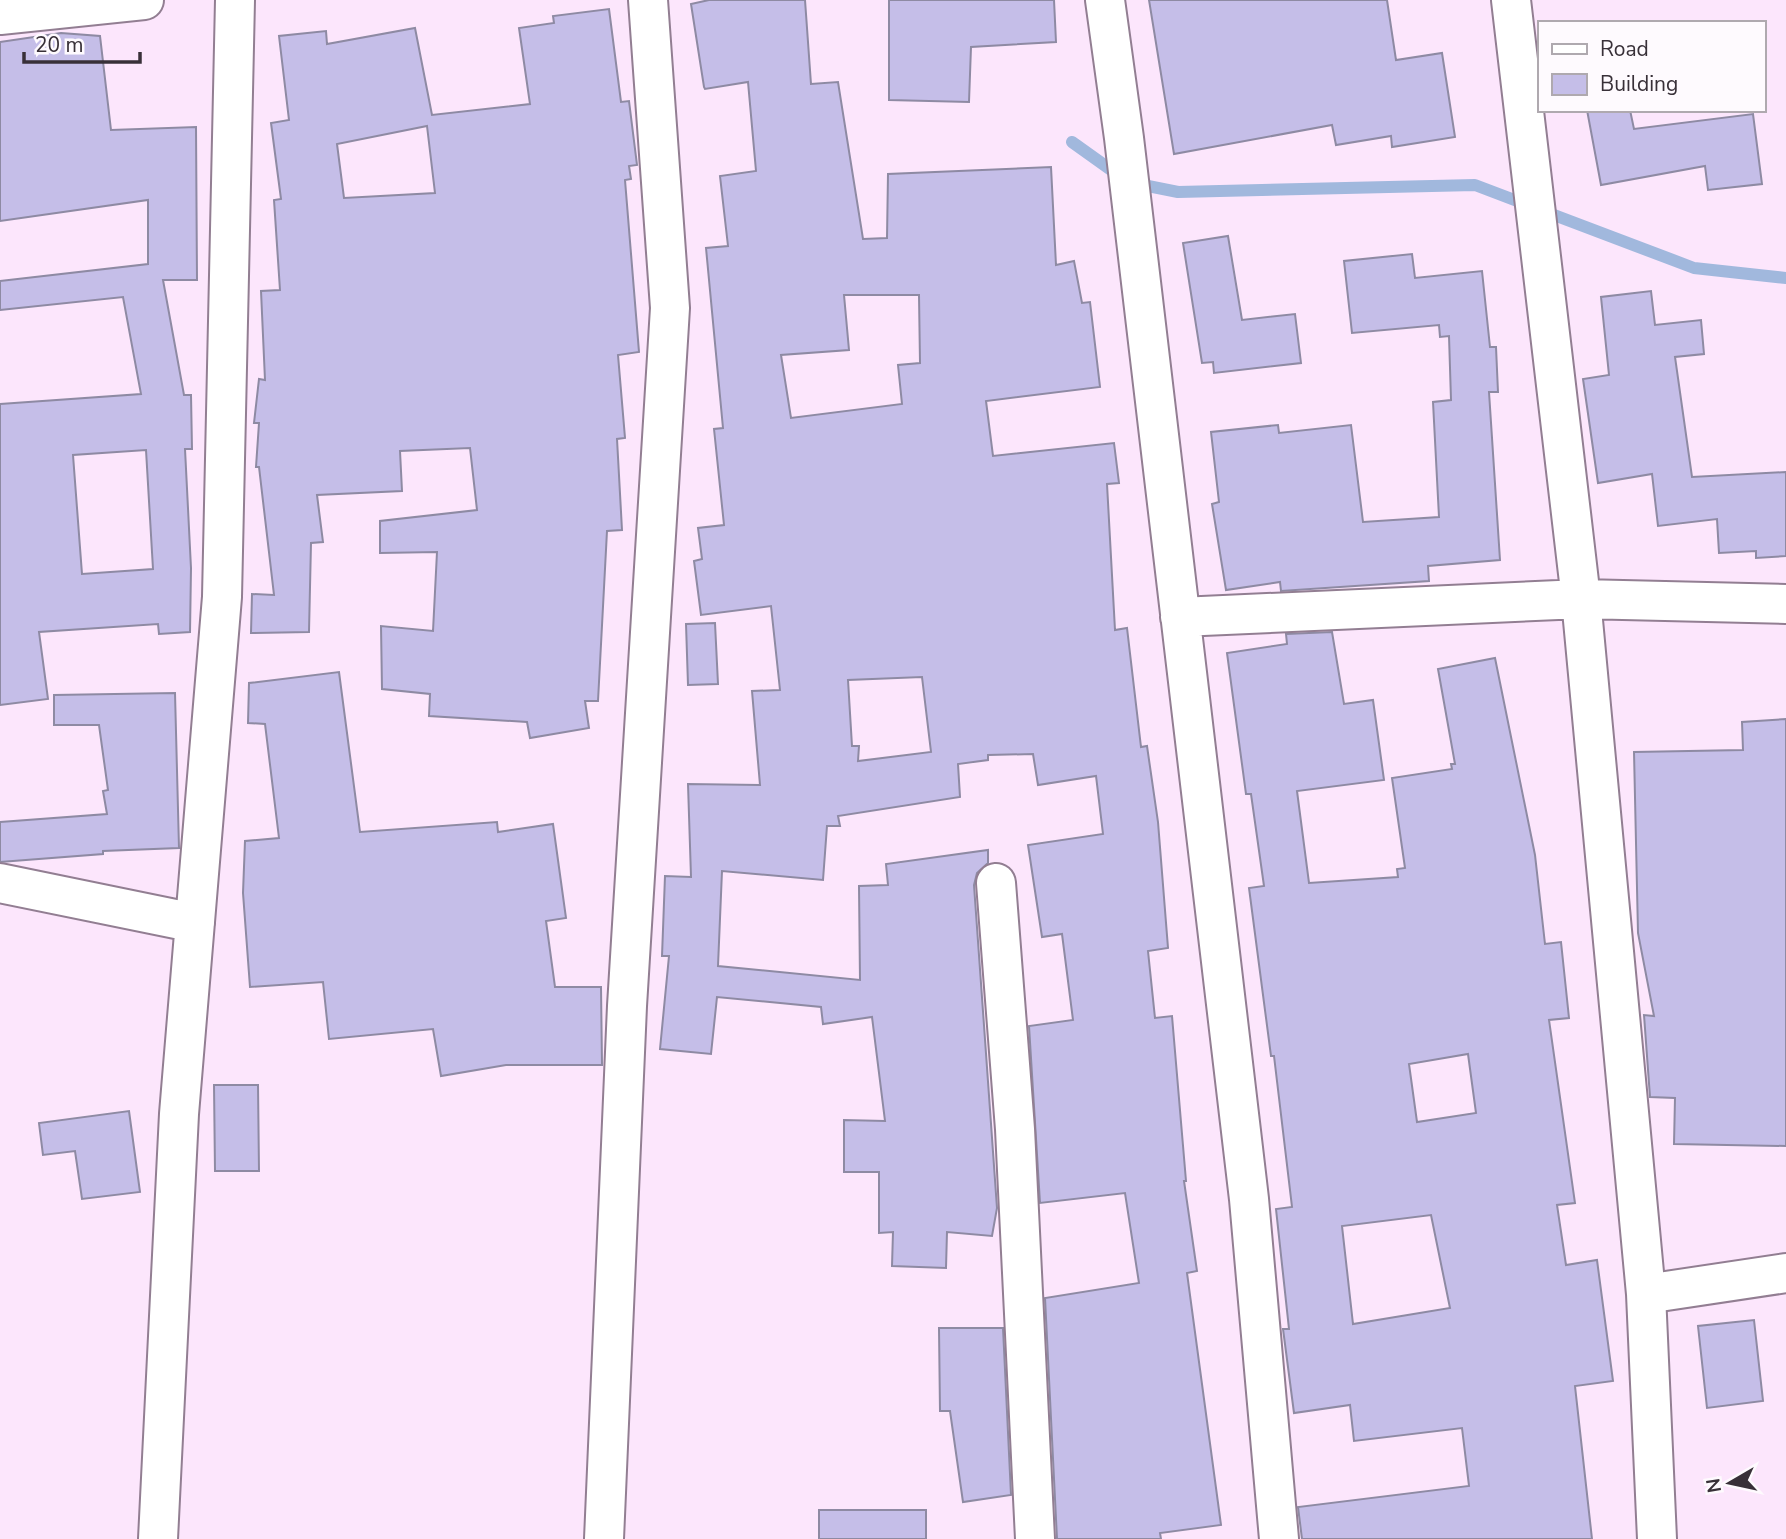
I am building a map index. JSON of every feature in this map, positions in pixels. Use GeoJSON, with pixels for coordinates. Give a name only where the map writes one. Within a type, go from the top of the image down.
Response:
{"type":"FeatureCollection","features":[{"type":"Feature","properties":{"kind":"street"},"geometry":{"type":"LineString","coordinates":[[0,15],[71,4],[144,0]]}},
{"type":"Feature","properties":{"kind":"street"},"geometry":{"type":"LineString","coordinates":[[158,1539],[179,1114],[222,597],[235,0]]}},
{"type":"Feature","properties":{"kind":"street"},"geometry":{"type":"LineString","coordinates":[[604,1539],[627,1006],[670,308],[648,0]]}},
{"type":"Feature","properties":{"kind":"street"},"geometry":{"type":"LineString","coordinates":[[1105,0],[1124,138],[1249,1199],[1279,1539]]}},
{"type":"Feature","properties":{"kind":"street"},"geometry":{"type":"LineString","coordinates":[[1511,0],[1581,599],[1646,1294],[1657,1539]]}},
{"type":"Feature","properties":{"kind":"street"},"geometry":{"type":"LineString","coordinates":[[1180,617],[1581,599],[1786,604]]}},
{"type":"Feature","properties":{"kind":"street"},"geometry":{"type":"LineString","coordinates":[[0,883],[195,923]]}},
{"type":"Feature","properties":{"kind":"street"},"geometry":{"type":"LineString","coordinates":[[996,883],[1015,1129],[1035,1539]]}},
{"type":"Feature","properties":{"kind":"street"},"geometry":{"type":"LineString","coordinates":[[1646,1294],[1786,1273]]}},
{"type":"Feature","properties":{"kind":"building"},"geometry":{"type":"Polygon","coordinates":[[[709,0],[805,0],[811,84],[838,82],[863,239],[887,238],[888,174],[1051,167],[1056,265],[1074,261],[1082,303],[1090,302],[1100,387],[986,401],[993,456],[1114,443],[1119,483],[1107,484],[1115,630],[1127,628],[1141,747],[1147,746],[1158,822],[1168,948],[1148,951],[1155,1018],[1172,1016],[1184,1181],[1197,1271],[1187,1273],[1221,1525],[1160,1533],[1161,1539],[1057,1539],[1045,1298],[1139,1283],[1125,1193],[1040,1203],[1029,1026],[1073,1020],[1062,934],[1042,937],[1028,845],[1103,834],[1096,776],[1038,785],[1033,754],[988,755],[988,760],[958,764],[960,797],[838,816],[840,826],[827,826],[823,880],[722,871],[718,966],[860,980],[859,886],[888,885],[886,864],[988,850],[988,863],[977,873],[974,885],[997,1208],[992,1236],[947,1232],[946,1268],[892,1266],[893,1232],[879,1233],[879,1172],[844,1172],[844,1120],[885,1121],[872,1017],[823,1024],[821,1007],[717,997],[711,1054],[660,1049],[669,956],[662,956],[665,876],[691,877],[688,784],[760,785],[752,691],[780,690],[771,606],[701,615],[694,561],[702,559],[698,528],[724,525],[714,429],[723,428],[706,248],[728,246],[720,176],[756,171],[748,82],[705,89],[691,4],[709,0]],[[844,295],[849,350],[781,355],[791,418],[902,404],[898,365],[920,363],[919,295],[844,295]],[[922,677],[848,680],[852,746],[859,746],[858,761],[931,752],[922,677]]]}},
{"type":"Feature","properties":{"kind":"building"},"geometry":{"type":"Polygon","coordinates":[[[889,0],[1054,0],[1056,42],[971,47],[969,102],[889,100],[889,0]]]}},
{"type":"Feature","properties":{"kind":"building"},"geometry":{"type":"Polygon","coordinates":[[[1149,0],[1387,0],[1396,60],[1442,53],[1455,137],[1392,147],[1391,136],[1336,145],[1332,125],[1174,154],[1149,0]]]}},
{"type":"Feature","properties":{"kind":"building"},"geometry":{"type":"Polygon","coordinates":[[[609,9],[621,102],[629,101],[637,165],[629,166],[631,179],[625,180],[639,352],[618,355],[625,438],[617,439],[622,530],[607,531],[598,701],[585,701],[589,728],[530,738],[527,722],[429,716],[430,694],[382,689],[381,626],[433,631],[437,552],[380,553],[380,521],[477,510],[470,448],[400,451],[402,491],[317,495],[323,542],[311,543],[309,632],[251,633],[252,594],[274,595],[259,467],[256,467],[259,423],[254,423],[259,379],[265,380],[261,291],[280,290],[274,200],[281,199],[271,123],[289,120],[279,36],[326,31],[327,44],[415,28],[432,115],[530,104],[519,28],[554,23],[553,16],[609,9]],[[427,126],[337,144],[344,198],[435,193],[427,126]]]}},
{"type":"Feature","properties":{"kind":"building"},"geometry":{"type":"Polygon","coordinates":[[[61,33],[100,36],[111,130],[196,127],[197,280],[163,280],[184,395],[191,395],[192,449],[185,449],[191,568],[190,632],[159,634],[158,624],[39,632],[48,699],[0,705],[0,404],[141,394],[123,297],[0,310],[0,281],[148,264],[148,200],[0,221],[0,42],[61,33]],[[146,450],[73,455],[82,574],[153,569],[146,450]]]}},
{"type":"Feature","properties":{"kind":"building"},"geometry":{"type":"Polygon","coordinates":[[[1587,112],[1630,112],[1634,129],[1753,114],[1762,184],[1708,190],[1705,166],[1601,185],[1587,112]]]}},
{"type":"Feature","properties":{"kind":"building"},"geometry":{"type":"Polygon","coordinates":[[[1228,236],[1242,320],[1295,314],[1301,363],[1214,373],[1213,362],[1202,363],[1183,243],[1228,236]]]}},
{"type":"Feature","properties":{"kind":"building"},"geometry":{"type":"Polygon","coordinates":[[[1412,254],[1415,278],[1482,271],[1490,347],[1496,347],[1498,392],[1489,392],[1500,560],[1428,566],[1429,581],[1281,591],[1280,582],[1226,590],[1212,504],[1219,502],[1211,432],[1278,425],[1279,433],[1351,425],[1363,522],[1439,517],[1433,402],[1451,400],[1449,336],[1440,337],[1439,325],[1352,333],[1344,261],[1412,254]]]}},
{"type":"Feature","properties":{"kind":"building"},"geometry":{"type":"Polygon","coordinates":[[[1651,291],[1655,325],[1701,320],[1704,354],[1675,357],[1692,477],[1786,472],[1786,556],[1756,558],[1756,551],[1719,553],[1717,519],[1658,526],[1652,474],[1598,483],[1583,379],[1609,375],[1601,297],[1651,291]]]}},
{"type":"Feature","properties":{"kind":"building"},"geometry":{"type":"Polygon","coordinates":[[[715,623],[718,684],[688,685],[686,624],[715,623]]]}},
{"type":"Feature","properties":{"kind":"building"},"geometry":{"type":"Polygon","coordinates":[[[1332,632],[1344,704],[1373,700],[1384,780],[1297,791],[1309,883],[1398,877],[1397,869],[1405,868],[1392,778],[1452,769],[1451,764],[1455,764],[1438,669],[1495,658],[1535,855],[1545,944],[1561,942],[1569,1018],[1549,1020],[1575,1203],[1557,1205],[1566,1265],[1597,1260],[1613,1381],[1575,1386],[1592,1539],[1302,1539],[1298,1507],[1469,1486],[1462,1428],[1354,1441],[1350,1405],[1294,1413],[1283,1329],[1289,1329],[1276,1209],[1292,1207],[1274,1056],[1271,1056],[1249,888],[1264,886],[1251,794],[1246,794],[1227,653],[1287,644],[1286,634],[1332,632]],[[1468,1054],[1409,1064],[1417,1122],[1476,1113],[1468,1054]],[[1431,1215],[1342,1226],[1353,1324],[1450,1308],[1431,1215]]]}},
{"type":"Feature","properties":{"kind":"building"},"geometry":{"type":"Polygon","coordinates":[[[339,672],[360,832],[497,822],[498,832],[553,824],[566,918],[546,921],[555,987],[601,987],[602,1065],[506,1065],[441,1076],[433,1029],[329,1039],[323,982],[250,987],[243,893],[245,841],[279,838],[265,724],[248,723],[249,683],[339,672]]]}},
{"type":"Feature","properties":{"kind":"building"},"geometry":{"type":"Polygon","coordinates":[[[175,693],[179,848],[103,851],[103,854],[0,862],[0,822],[107,814],[103,791],[108,790],[99,725],[54,725],[54,695],[175,693]]]}},
{"type":"Feature","properties":{"kind":"building"},"geometry":{"type":"Polygon","coordinates":[[[1786,719],[1786,1146],[1674,1144],[1675,1098],[1650,1097],[1644,1015],[1654,1016],[1638,933],[1634,752],[1743,750],[1742,722],[1786,719]]]}},
{"type":"Feature","properties":{"kind":"building"},"geometry":{"type":"Polygon","coordinates":[[[214,1085],[258,1085],[259,1171],[215,1171],[214,1085]]]}},
{"type":"Feature","properties":{"kind":"building"},"geometry":{"type":"Polygon","coordinates":[[[129,1111],[140,1192],[82,1199],[75,1151],[43,1155],[39,1123],[129,1111]]]}},
{"type":"Feature","properties":{"kind":"building"},"geometry":{"type":"Polygon","coordinates":[[[1754,1320],[1763,1401],[1707,1408],[1698,1326],[1754,1320]]]}},
{"type":"Feature","properties":{"kind":"building"},"geometry":{"type":"Polygon","coordinates":[[[939,1328],[1003,1328],[1011,1495],[963,1502],[950,1411],[940,1411],[939,1328]]]}},
{"type":"Feature","properties":{"kind":"building"},"geometry":{"type":"Polygon","coordinates":[[[819,1510],[926,1510],[926,1539],[819,1539],[819,1510]]]}},
{"type":"Feature","properties":{"kind":"waterway"},"geometry":{"type":"LineString","coordinates":[[1072,142],[1128,182],[1178,192],[1475,185],[1694,268],[1786,278]]}}]}
